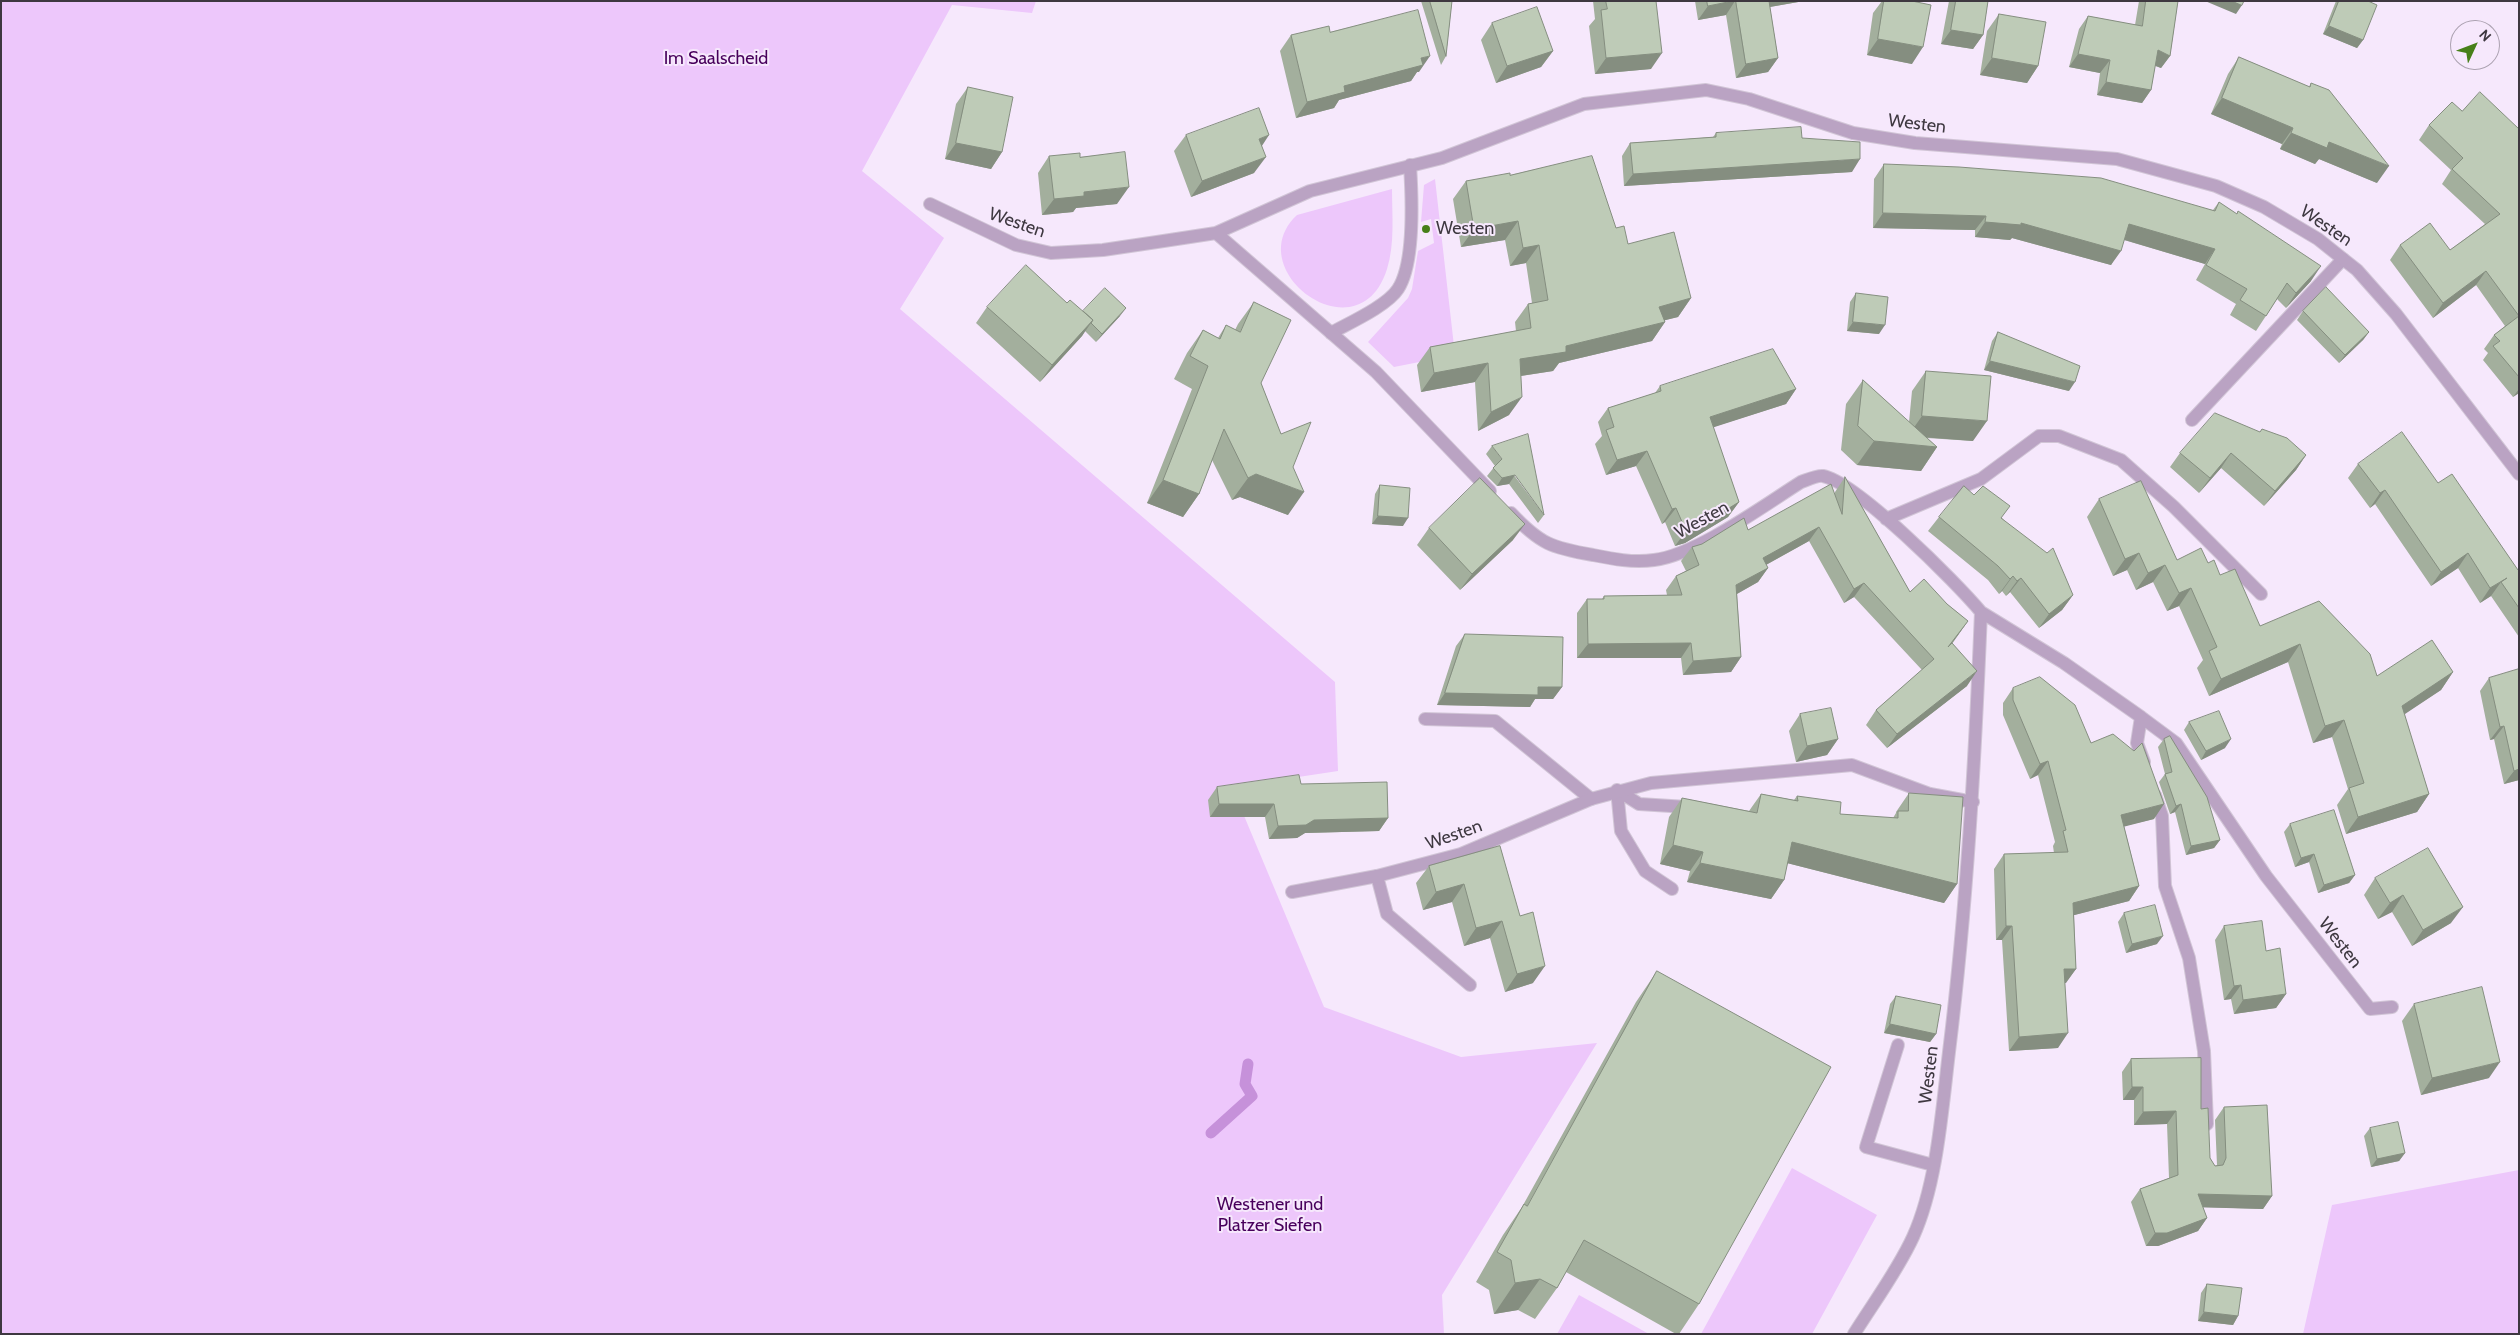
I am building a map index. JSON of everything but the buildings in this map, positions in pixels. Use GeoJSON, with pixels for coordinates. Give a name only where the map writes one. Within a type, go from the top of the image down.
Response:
{"type":"FeatureCollection","features":[{"type":"Feature","properties":{"kind":"street","name":"Westen"},"geometry":{"type":"LineString","coordinates":[[930,204],[1016,245],[1051,253],[1102,250],[1216,233],[1310,191],[1442,158],[1584,104],[1706,90],[1749,98],[1853,133],[1915,143],[2117,159],[2216,186],[2264,207],[2318,239],[2357,270],[2396,314],[2519,474]]}},
{"type":"Feature","properties":{"kind":"street"},"geometry":{"type":"LineString","coordinates":[[1331,333],[1373,310],[1398,290],[1407,264],[1412,206],[1410,165]]}},
{"type":"Feature","properties":{"kind":"street","name":"Westen"},"geometry":{"type":"LineString","coordinates":[[1216,233],[1376,372],[1530,533],[1559,549],[1623,560],[1654,560],[1688,551],[1801,482],[1821,476],[1838,482],[1886,519],[1958,584],[1981,612],[2064,662],[2176,743],[2266,876],[2370,1009],[2392,1007]]}},
{"type":"Feature","properties":{"kind":"street"},"geometry":{"type":"LineString","coordinates":[[2192,420],[2343,259]]}},
{"type":"Feature","properties":{"kind":"street"},"geometry":{"type":"LineString","coordinates":[[1886,519],[1981,479],[2039,436],[2059,436],[2120,460],[2174,508],[2261,594]]}},
{"type":"Feature","properties":{"kind":"street","name":"Westen"},"geometry":{"type":"LineString","coordinates":[[1854,1334],[1913,1237],[1927,1197],[1933,1165],[1942,1110],[1960,962],[1973,802],[1981,612]]}},
{"type":"Feature","properties":{"kind":"street"},"geometry":{"type":"LineString","coordinates":[[2141,717],[2137,742],[2162,816],[2165,886],[2189,958],[2204,1051],[2208,1141]]}},
{"type":"Feature","properties":{"kind":"street"},"geometry":{"type":"LineString","coordinates":[[1425,719],[1495,721],[1591,799]]}},
{"type":"Feature","properties":{"kind":"street","name":"Westen"},"geometry":{"type":"LineString","coordinates":[[1292,892],[1377,876],[1461,854],[1591,799],[1617,790],[1650,783],[1852,765],[1930,794],[1973,802]]}},
{"type":"Feature","properties":{"kind":"street"},"geometry":{"type":"LineString","coordinates":[[1617,790],[1639,804],[1687,807]]}},
{"type":"Feature","properties":{"kind":"street"},"geometry":{"type":"LineString","coordinates":[[1617,790],[1621,831],[1645,871],[1672,889]]}},
{"type":"Feature","properties":{"kind":"street"},"geometry":{"type":"LineString","coordinates":[[1377,876],[1387,914],[1470,984]]}},
{"type":"Feature","properties":{"kind":"street"},"geometry":{"type":"LineString","coordinates":[[1898,1046],[1866,1147],[1933,1165]]}},
{"type":"Feature","properties":{"kind":"green space"},"geometry":{"type":"Polygon","coordinates":[[[1,1],[1036,1],[1032,13],[952,5],[862,171],[944,238],[900,309],[1335,682],[1338,771],[1232,787],[1324,1007],[1461,1057],[1597,1043],[1442,1295],[1444,1334],[1,1334],[1,1]]]}},
{"type":"Feature","properties":{"kind":"green space"},"geometry":{"type":"Polygon","coordinates":[[[1435,179],[1455,355],[1394,367],[1368,342],[1408,298],[1412,289],[1418,251],[1434,243],[1431,219],[1421,222],[1424,185],[1435,179]]]}},
{"type":"Feature","properties":{"kind":"green space"},"geometry":{"type":"Polygon","coordinates":[[[1392,189],[1390,259],[1387,269],[1373,295],[1353,306],[1331,306],[1309,296],[1292,280],[1282,259],[1283,237],[1297,215],[1392,189]]]}},
{"type":"Feature","properties":{"kind":"green space"},"geometry":{"type":"Polygon","coordinates":[[[1792,1168],[1877,1215],[1812,1334],[1701,1334],[1792,1168]]]}},
{"type":"Feature","properties":{"kind":"green space"},"geometry":{"type":"Polygon","coordinates":[[[2519,1170],[2519,1334],[2303,1334],[2332,1205],[2519,1170]]]}},
{"type":"Feature","properties":{"kind":"green space"},"geometry":{"type":"Polygon","coordinates":[[[1579,1295],[1649,1334],[1557,1334],[1579,1295]]]}},
{"type":"Feature","properties":{"kind":"waterway"},"geometry":{"type":"LineString","coordinates":[[1211,1133],[1252,1096],[1245,1084],[1248,1064]]}},
{"type":"Feature","properties":{"kind":"place","name":"Westen"},"geometry":{"type":"Point","coordinates":[1426,229]}},
{"type":"Feature","properties":{"kind":"park label","name":"Im Saalscheid"},"geometry":{"type":"Point","coordinates":[716,59]}},
{"type":"Feature","properties":{"kind":"park label","name":"Westener und Platzer Siefen"},"geometry":{"type":"Point","coordinates":[1270,1215]}}]}
